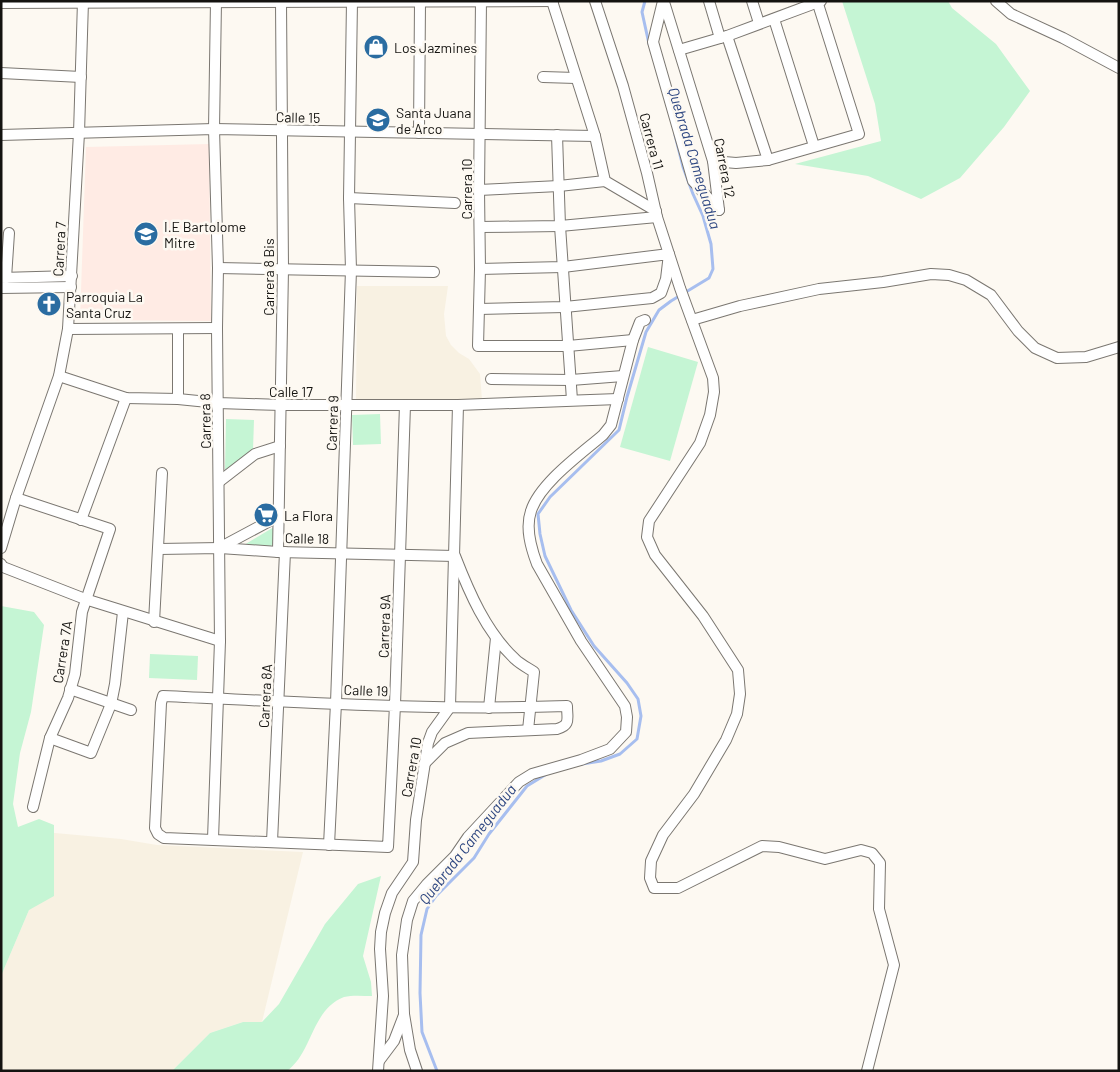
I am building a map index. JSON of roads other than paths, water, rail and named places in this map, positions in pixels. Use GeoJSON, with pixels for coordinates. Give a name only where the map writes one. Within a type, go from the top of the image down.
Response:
{"type":"FeatureCollection","features":[{"type":"Feature","properties":{"kind":"street","name":"Carrera 8"},"geometry":{"type":"LineString","coordinates":[[213,840],[220,641],[218,268],[214,130],[216,1]]}},
{"type":"Feature","properties":{"kind":"street","name":"Carrera 10"},"geometry":{"type":"LineString","coordinates":[[481,1],[478,346],[568,346]]}},
{"type":"Feature","properties":{"kind":"street"},"geometry":{"type":"LineString","coordinates":[[1,3],[552,1],[595,136],[605,181]]}},
{"type":"Feature","properties":{"kind":"street","name":"Carrera 11"},"geometry":{"type":"LineString","coordinates":[[595,1],[624,86],[656,214],[680,288],[714,378],[714,392],[710,415],[700,443],[648,521],[647,537],[655,555],[703,616],[738,670],[740,694],[737,714],[726,740],[694,794],[664,835],[651,861],[650,878],[654,888],[678,888],[762,846],[779,847],[825,859],[861,850],[872,853],[880,863],[879,909],[894,965],[867,1071]]}},
{"type":"Feature","properties":{"kind":"street","name":"Carrera 12"},"geometry":{"type":"LineString","coordinates":[[664,1],[713,161],[719,210],[694,182],[653,42],[655,36],[664,1]]}},
{"type":"Feature","properties":{"kind":"street"},"geometry":{"type":"LineString","coordinates":[[709,1],[768,160]]}},
{"type":"Feature","properties":{"kind":"street"},"geometry":{"type":"LineString","coordinates":[[752,1],[759,23]]}},
{"type":"Feature","properties":{"kind":"street"},"geometry":{"type":"LineString","coordinates":[[996,1],[1011,14],[1118,64]]}},
{"type":"Feature","properties":{"kind":"street","name":"Carrera 7"},"geometry":{"type":"LineString","coordinates":[[1,548],[58,376],[68,329],[79,133],[83,2]]}},
{"type":"Feature","properties":{"kind":"street","name":"Carrera 8 Bis"},"geometry":{"type":"LineString","coordinates":[[281,2],[282,405],[279,516],[282,552]]}},
{"type":"Feature","properties":{"kind":"street","name":"Carrera 9"},"geometry":{"type":"LineString","coordinates":[[329,845],[342,553],[351,270],[352,2]]}},
{"type":"Feature","properties":{"kind":"street"},"geometry":{"type":"LineString","coordinates":[[419,133],[420,2]]}},
{"type":"Feature","properties":{"kind":"street"},"geometry":{"type":"LineString","coordinates":[[679,50],[774,19],[795,6],[819,2],[859,134],[768,160],[713,161]]}},
{"type":"Feature","properties":{"kind":"street"},"geometry":{"type":"LineString","coordinates":[[774,19],[814,146]]}},
{"type":"Feature","properties":{"kind":"street"},"geometry":{"type":"LineString","coordinates":[[655,36],[664,32],[674,35]]}},
{"type":"Feature","properties":{"kind":"street"},"geometry":{"type":"LineString","coordinates":[[1,73],[81,77]]}},
{"type":"Feature","properties":{"kind":"street"},"geometry":{"type":"LineString","coordinates":[[543,77],[576,78]]}},
{"type":"Feature","properties":{"kind":"street","name":"Calle 15"},"geometry":{"type":"LineString","coordinates":[[1,135],[214,130],[595,136]]}},
{"type":"Feature","properties":{"kind":"street"},"geometry":{"type":"LineString","coordinates":[[557,136],[560,226],[572,400]]}},
{"type":"Feature","properties":{"kind":"street"},"geometry":{"type":"LineString","coordinates":[[479,190],[559,186],[605,181],[656,214]]}},
{"type":"Feature","properties":{"kind":"street"},"geometry":{"type":"LineString","coordinates":[[698,188],[716,182]]}},
{"type":"Feature","properties":{"kind":"street"},"geometry":{"type":"LineString","coordinates":[[350,198],[454,203]]}},
{"type":"Feature","properties":{"kind":"street"},"geometry":{"type":"LineString","coordinates":[[480,227],[560,226],[656,214]]}},
{"type":"Feature","properties":{"kind":"street"},"geometry":{"type":"LineString","coordinates":[[9,233],[4,278],[72,282]]}},
{"type":"Feature","properties":{"kind":"street"},"geometry":{"type":"LineString","coordinates":[[479,309],[565,307],[652,298],[661,293],[666,279],[669,254],[563,267],[480,269]]}},
{"type":"Feature","properties":{"kind":"street"},"geometry":{"type":"LineString","coordinates":[[218,268],[434,272]]}},
{"type":"Feature","properties":{"kind":"street"},"geometry":{"type":"LineString","coordinates":[[692,320],[740,306],[819,289],[884,282],[932,274],[949,275],[966,280],[991,295],[1035,348],[1057,358],[1086,356],[1119,347]]}},
{"type":"Feature","properties":{"kind":"street"},"geometry":{"type":"LineString","coordinates":[[1,288],[72,282]]}},
{"type":"Feature","properties":{"kind":"street"},"geometry":{"type":"LineString","coordinates":[[416,1071],[410,1050],[404,1014],[402,955],[407,920],[413,901],[456,856],[468,837],[519,782],[532,774],[581,760],[610,749],[626,732],[627,717],[625,706],[581,641],[537,564],[528,533],[531,511],[543,488],[603,435],[611,425],[633,340],[640,322],[645,320]]}},
{"type":"Feature","properties":{"kind":"street"},"geometry":{"type":"LineString","coordinates":[[68,329],[217,328]]}},
{"type":"Feature","properties":{"kind":"street"},"geometry":{"type":"LineString","coordinates":[[178,329],[178,399]]}},
{"type":"Feature","properties":{"kind":"street"},"geometry":{"type":"LineString","coordinates":[[568,346],[633,340]]}},
{"type":"Feature","properties":{"kind":"street","name":"Calle 17"},"geometry":{"type":"LineString","coordinates":[[58,376],[126,398],[178,399],[218,403],[458,405],[618,399]]}},
{"type":"Feature","properties":{"kind":"street"},"geometry":{"type":"LineString","coordinates":[[491,379],[571,380],[623,376]]}},
{"type":"Feature","properties":{"kind":"street"},"geometry":{"type":"LineString","coordinates":[[16,498],[81,520],[126,398]]}},
{"type":"Feature","properties":{"kind":"street","name":"Carrera 9A"},"geometry":{"type":"LineString","coordinates":[[329,845],[388,847],[395,705],[405,405]]}},
{"type":"Feature","properties":{"kind":"street"},"geometry":{"type":"LineString","coordinates":[[450,707],[458,405]]}},
{"type":"Feature","properties":{"kind":"street"},"geometry":{"type":"LineString","coordinates":[[220,481],[255,454],[280,446]]}},
{"type":"Feature","properties":{"kind":"street"},"geometry":{"type":"LineString","coordinates":[[154,622],[162,473]]}},
{"type":"Feature","properties":{"kind":"street"},"geometry":{"type":"LineString","coordinates":[[220,548],[279,516]]}},
{"type":"Feature","properties":{"kind":"street","name":"Carrera 7A"},"geometry":{"type":"LineString","coordinates":[[33,807],[50,738],[70,689],[74,674],[82,612],[110,529],[81,520]]}},
{"type":"Feature","properties":{"kind":"street","name":"Calle 18"},"geometry":{"type":"LineString","coordinates":[[159,550],[220,548],[282,552],[455,556]]}},
{"type":"Feature","properties":{"kind":"street","name":"Carrera 8A"},"geometry":{"type":"LineString","coordinates":[[272,842],[279,700],[282,552]]}},
{"type":"Feature","properties":{"kind":"street"},"geometry":{"type":"LineString","coordinates":[[424,764],[445,743],[468,733],[528,730],[534,672],[515,660],[496,638],[469,591],[455,556]]}},
{"type":"Feature","properties":{"kind":"street"},"geometry":{"type":"LineString","coordinates":[[1,564],[3,568],[86,599],[154,622],[220,641]]}},
{"type":"Feature","properties":{"kind":"street"},"geometry":{"type":"LineString","coordinates":[[50,738],[91,753],[111,704],[123,612]]}},
{"type":"Feature","properties":{"kind":"street"},"geometry":{"type":"LineString","coordinates":[[488,708],[496,638]]}},
{"type":"Feature","properties":{"kind":"street"},"geometry":{"type":"LineString","coordinates":[[70,689],[130,710]]}},
{"type":"Feature","properties":{"kind":"street","name":"Calle 19"},"geometry":{"type":"LineString","coordinates":[[213,840],[164,838],[158,834],[155,828],[160,703],[163,696],[488,708],[567,706],[568,722],[565,727],[557,730],[528,730]]}},
{"type":"Feature","properties":{"kind":"street","name":"Carrera 10"},"geometry":{"type":"LineString","coordinates":[[378,1066],[383,996],[380,949],[384,914],[392,893],[413,862],[416,820],[424,764],[432,732],[450,707]]}},
{"type":"Feature","properties":{"kind":"street"},"geometry":{"type":"LineString","coordinates":[[213,840],[329,845]]}},
{"type":"Feature","properties":{"kind":"street"},"geometry":{"type":"LineString","coordinates":[[378,1066],[394,1041],[404,1014]]}},
{"type":"Feature","properties":{"kind":"waterway","name":"Quebrada Cameguadua"},"geometry":{"type":"LineString","coordinates":[[645,1],[642,12],[649,44]]}},
{"type":"Feature","properties":{"kind":"waterway","name":"Quebrada Cameguadua"},"geometry":{"type":"LineString","coordinates":[[582,764],[601,761],[620,754],[637,739],[641,716],[638,699],[627,683],[594,646],[571,610],[545,556],[538,514],[550,497],[619,430],[646,332],[659,310],[709,278],[713,269],[711,244],[703,216],[683,167],[675,135]]}},
{"type":"Feature","properties":{"kind":"waterway","name":"Quebrada Cameguadua"},"geometry":{"type":"LineString","coordinates":[[437,1071],[422,1032],[420,993],[421,935],[427,909],[436,896],[474,858],[489,834],[527,786],[545,775]]}},
{"type":"Feature","properties":{"kind":"place","name":"Los Jazmines"},"geometry":{"type":"Point","coordinates":[376,47]}},
{"type":"Feature","properties":{"kind":"place","name":"Santa Juana de Arco"},"geometry":{"type":"Point","coordinates":[378,120]}},
{"type":"Feature","properties":{"kind":"place","name":"I.E Bartolome Mitre"},"geometry":{"type":"Point","coordinates":[146,234]}},
{"type":"Feature","properties":{"kind":"place","name":"Parroquia La Santa Cruz"},"geometry":{"type":"Point","coordinates":[49,304]}},
{"type":"Feature","properties":{"kind":"place","name":"La Flora"},"geometry":{"type":"Point","coordinates":[266,515]}}]}
